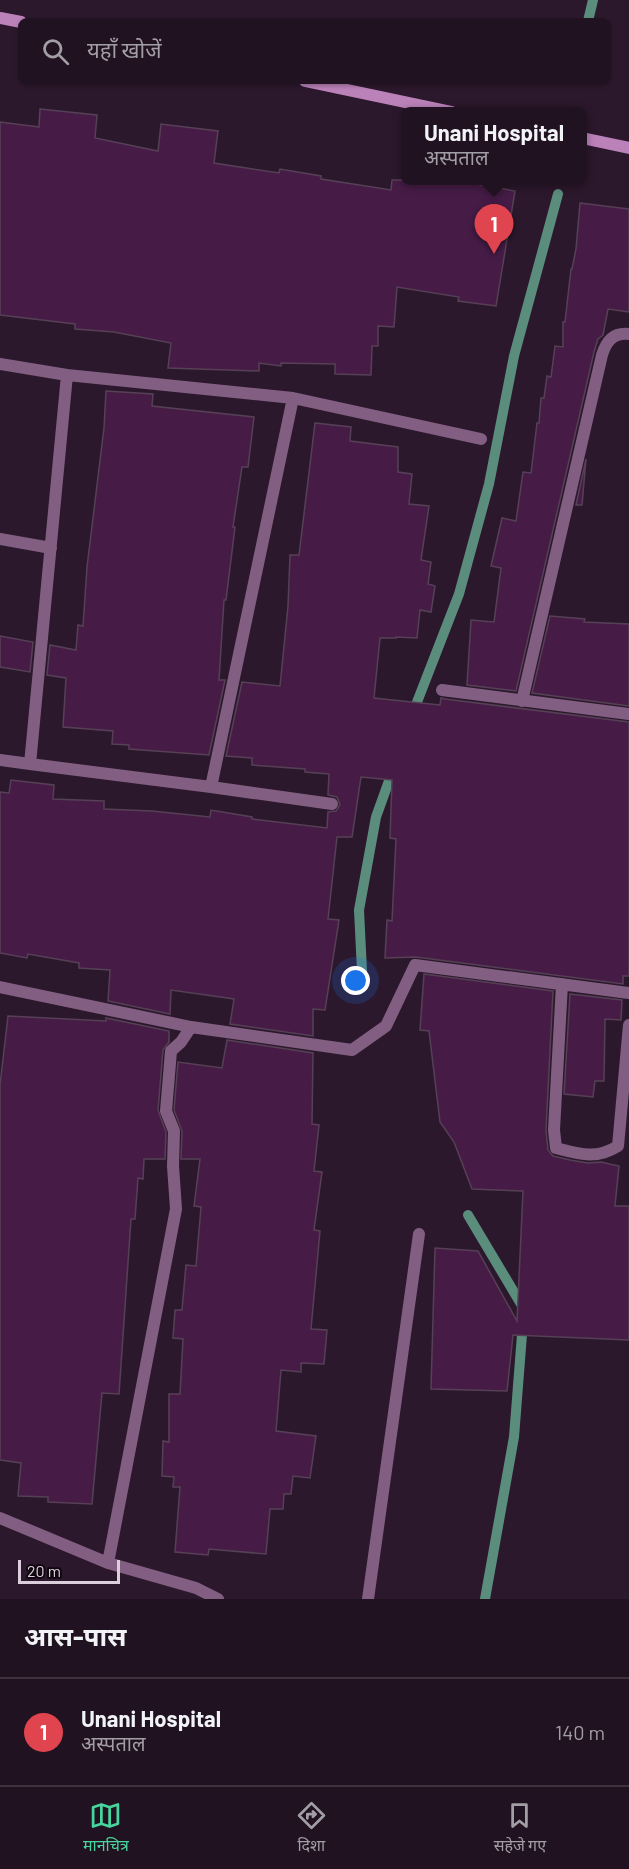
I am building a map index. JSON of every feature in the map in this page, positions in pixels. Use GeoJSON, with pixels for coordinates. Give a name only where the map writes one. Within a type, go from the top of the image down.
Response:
{"type":"FeatureCollection","features":[{"type":"Feature","properties":{"kind":"main road"},"geometry":{"type":"LineString","coordinates":[[0,18],[18,21]]}},
{"type":"Feature","properties":{"kind":"main road"},"geometry":{"type":"LineString","coordinates":[[320,84],[432,107]]}},
{"type":"Feature","properties":{"kind":"main road"},"geometry":{"type":"LineString","coordinates":[[587,139],[629,148]]}},
{"type":"Feature","properties":{"kind":"street"},"geometry":{"type":"LineString","coordinates":[[522,701],[602,355],[606,343],[614,336],[629,334]]}},
{"type":"Feature","properties":{"kind":"street"},"geometry":{"type":"LineString","coordinates":[[0,364],[67,375],[294,398],[481,439]]}},
{"type":"Feature","properties":{"kind":"street"},"geometry":{"type":"LineString","coordinates":[[30,764],[67,375]]}},
{"type":"Feature","properties":{"kind":"street"},"geometry":{"type":"LineString","coordinates":[[211,787],[294,398]]}},
{"type":"Feature","properties":{"kind":"street"},"geometry":{"type":"LineString","coordinates":[[0,539],[51,548]]}},
{"type":"Feature","properties":{"kind":"street"},"geometry":{"type":"LineString","coordinates":[[442,690],[629,714]]}},
{"type":"Feature","properties":{"kind":"street"},"geometry":{"type":"LineString","coordinates":[[0,760],[332,804]]}},
{"type":"Feature","properties":{"kind":"street"},"geometry":{"type":"LineString","coordinates":[[0,987],[191,1027],[352,1050],[386,1026],[415,965],[629,993]]}},
{"type":"Feature","properties":{"kind":"street"},"geometry":{"type":"LineString","coordinates":[[562,984],[554,1130],[556,1148],[594,1156],[609,1152],[618,1146],[629,1025]]}},
{"type":"Feature","properties":{"kind":"street"},"geometry":{"type":"LineString","coordinates":[[108,1563],[176,1209],[173,1166],[174,1131],[166,1111],[171,1051],[181,1042],[191,1027]]}},
{"type":"Feature","properties":{"kind":"street"},"geometry":{"type":"LineString","coordinates":[[368,1599],[420,1234]]}},
{"type":"Feature","properties":{"kind":"street"},"geometry":{"type":"LineString","coordinates":[[0,1518],[108,1563],[193,1594],[218,1599]]}},
{"type":"Feature","properties":{"kind":"building"},"geometry":{"type":"Polygon","coordinates":[[[40,109],[97,115],[95,138],[158,151],[161,124],[218,131],[214,163],[279,173],[280,169],[321,176],[321,179],[391,190],[392,180],[401,180],[401,185],[481,185],[515,191],[496,306],[458,301],[459,297],[397,287],[394,327],[378,326],[378,346],[372,346],[371,375],[335,374],[335,364],[281,363],[281,366],[259,363],[259,371],[168,368],[171,343],[114,332],[75,329],[75,324],[0,315],[0,122],[39,127],[40,109]]]}},
{"type":"Feature","properties":{"kind":"building"},"geometry":{"type":"Polygon","coordinates":[[[580,203],[629,209],[629,312],[608,309],[603,335],[598,339],[594,352],[516,691],[467,685],[471,620],[494,622],[501,568],[491,566],[502,518],[516,521],[523,472],[531,473],[541,398],[544,398],[547,376],[551,377],[555,346],[563,347],[563,322],[565,322],[571,269],[576,249],[580,203]]]}},
{"type":"Feature","properties":{"kind":"building"},"geometry":{"type":"Polygon","coordinates":[[[106,391],[153,394],[152,406],[254,417],[248,467],[242,467],[233,527],[235,527],[226,600],[224,600],[219,680],[225,680],[209,755],[129,749],[129,745],[112,744],[113,731],[63,727],[66,678],[47,675],[50,645],[76,650],[78,625],[83,626],[106,391]]]}},
{"type":"Feature","properties":{"kind":"building"},"geometry":{"type":"Polygon","coordinates":[[[315,423],[351,427],[350,441],[398,447],[398,472],[412,474],[409,504],[429,506],[421,560],[431,562],[428,584],[435,586],[431,612],[420,610],[417,638],[380,638],[374,698],[440,705],[441,698],[629,722],[629,976],[623,976],[623,984],[416,957],[385,958],[387,920],[392,921],[396,839],[390,838],[392,780],[361,777],[352,837],[337,837],[328,919],[339,920],[325,1010],[313,1009],[313,1036],[230,1024],[234,999],[171,990],[170,1014],[108,1001],[110,970],[79,968],[79,963],[28,954],[27,958],[0,953],[0,792],[9,793],[11,780],[54,785],[53,799],[104,801],[104,809],[210,817],[211,810],[252,817],[252,819],[327,828],[328,812],[336,811],[340,805],[337,797],[328,795],[329,774],[305,772],[305,769],[252,765],[252,758],[226,756],[242,682],[280,686],[288,606],[290,555],[299,555],[315,423]]]}},
{"type":"Feature","properties":{"kind":"building"},"geometry":{"type":"Polygon","coordinates":[[[586,459],[582,505],[576,505],[586,459]]]}},
{"type":"Feature","properties":{"kind":"building"},"geometry":{"type":"Polygon","coordinates":[[[550,616],[585,619],[584,622],[629,624],[629,706],[532,693],[550,616]]]}},
{"type":"Feature","properties":{"kind":"building"},"geometry":{"type":"Polygon","coordinates":[[[0,636],[33,642],[30,672],[0,667],[0,636]]]}},
{"type":"Feature","properties":{"kind":"building"},"geometry":{"type":"Polygon","coordinates":[[[424,974],[553,991],[546,1130],[548,1150],[553,1156],[570,1160],[619,1166],[615,1206],[629,1206],[629,1340],[513,1335],[507,1391],[431,1389],[435,1248],[478,1251],[517,1321],[523,1191],[472,1189],[454,1142],[440,1122],[429,1031],[420,1030],[424,974]]]}},
{"type":"Feature","properties":{"kind":"building"},"geometry":{"type":"Polygon","coordinates":[[[570,994],[622,1000],[621,1020],[605,1019],[604,1081],[595,1081],[593,1097],[564,1094],[570,994]]]}},
{"type":"Feature","properties":{"kind":"building"},"geometry":{"type":"Polygon","coordinates":[[[8,1016],[106,1021],[106,1018],[169,1031],[169,1042],[163,1050],[158,1110],[166,1132],[165,1159],[144,1159],[143,1179],[138,1178],[135,1219],[131,1219],[119,1394],[102,1393],[92,1504],[48,1502],[48,1497],[18,1496],[21,1463],[0,1460],[0,1085],[8,1016]]]}},
{"type":"Feature","properties":{"kind":"building"},"geometry":{"type":"Polygon","coordinates":[[[227,1040],[313,1053],[312,1124],[319,1125],[314,1171],[322,1172],[314,1230],[320,1231],[311,1329],[327,1330],[324,1364],[301,1363],[301,1372],[281,1370],[276,1431],[316,1436],[310,1478],[293,1476],[291,1494],[284,1494],[283,1509],[270,1509],[266,1554],[209,1549],[208,1555],[175,1552],[180,1487],[173,1487],[174,1477],[162,1476],[163,1441],[169,1442],[169,1394],[180,1394],[183,1339],[173,1338],[175,1310],[182,1310],[186,1265],[196,1266],[201,1207],[194,1206],[200,1159],[181,1159],[182,1131],[174,1110],[178,1062],[222,1068],[227,1040]]]}},
{"type":"Feature","properties":{"kind":"waterway"},"geometry":{"type":"LineString","coordinates":[[589,18],[593,0]]}},
{"type":"Feature","properties":{"kind":"waterway"},"geometry":{"type":"LineString","coordinates":[[412,715],[459,594],[489,484],[514,356],[558,194]]}},
{"type":"Feature","properties":{"kind":"waterway"},"geometry":{"type":"LineString","coordinates":[[362,971],[359,910],[376,817],[394,767]]}},
{"type":"Feature","properties":{"kind":"waterway"},"geometry":{"type":"LineString","coordinates":[[468,1215],[524,1309],[514,1437],[485,1599]]}},
{"type":"Feature","properties":{"kind":"place","name":"Unani Hospital"},"geometry":{"type":"Point","coordinates":[494,254]}}]}
